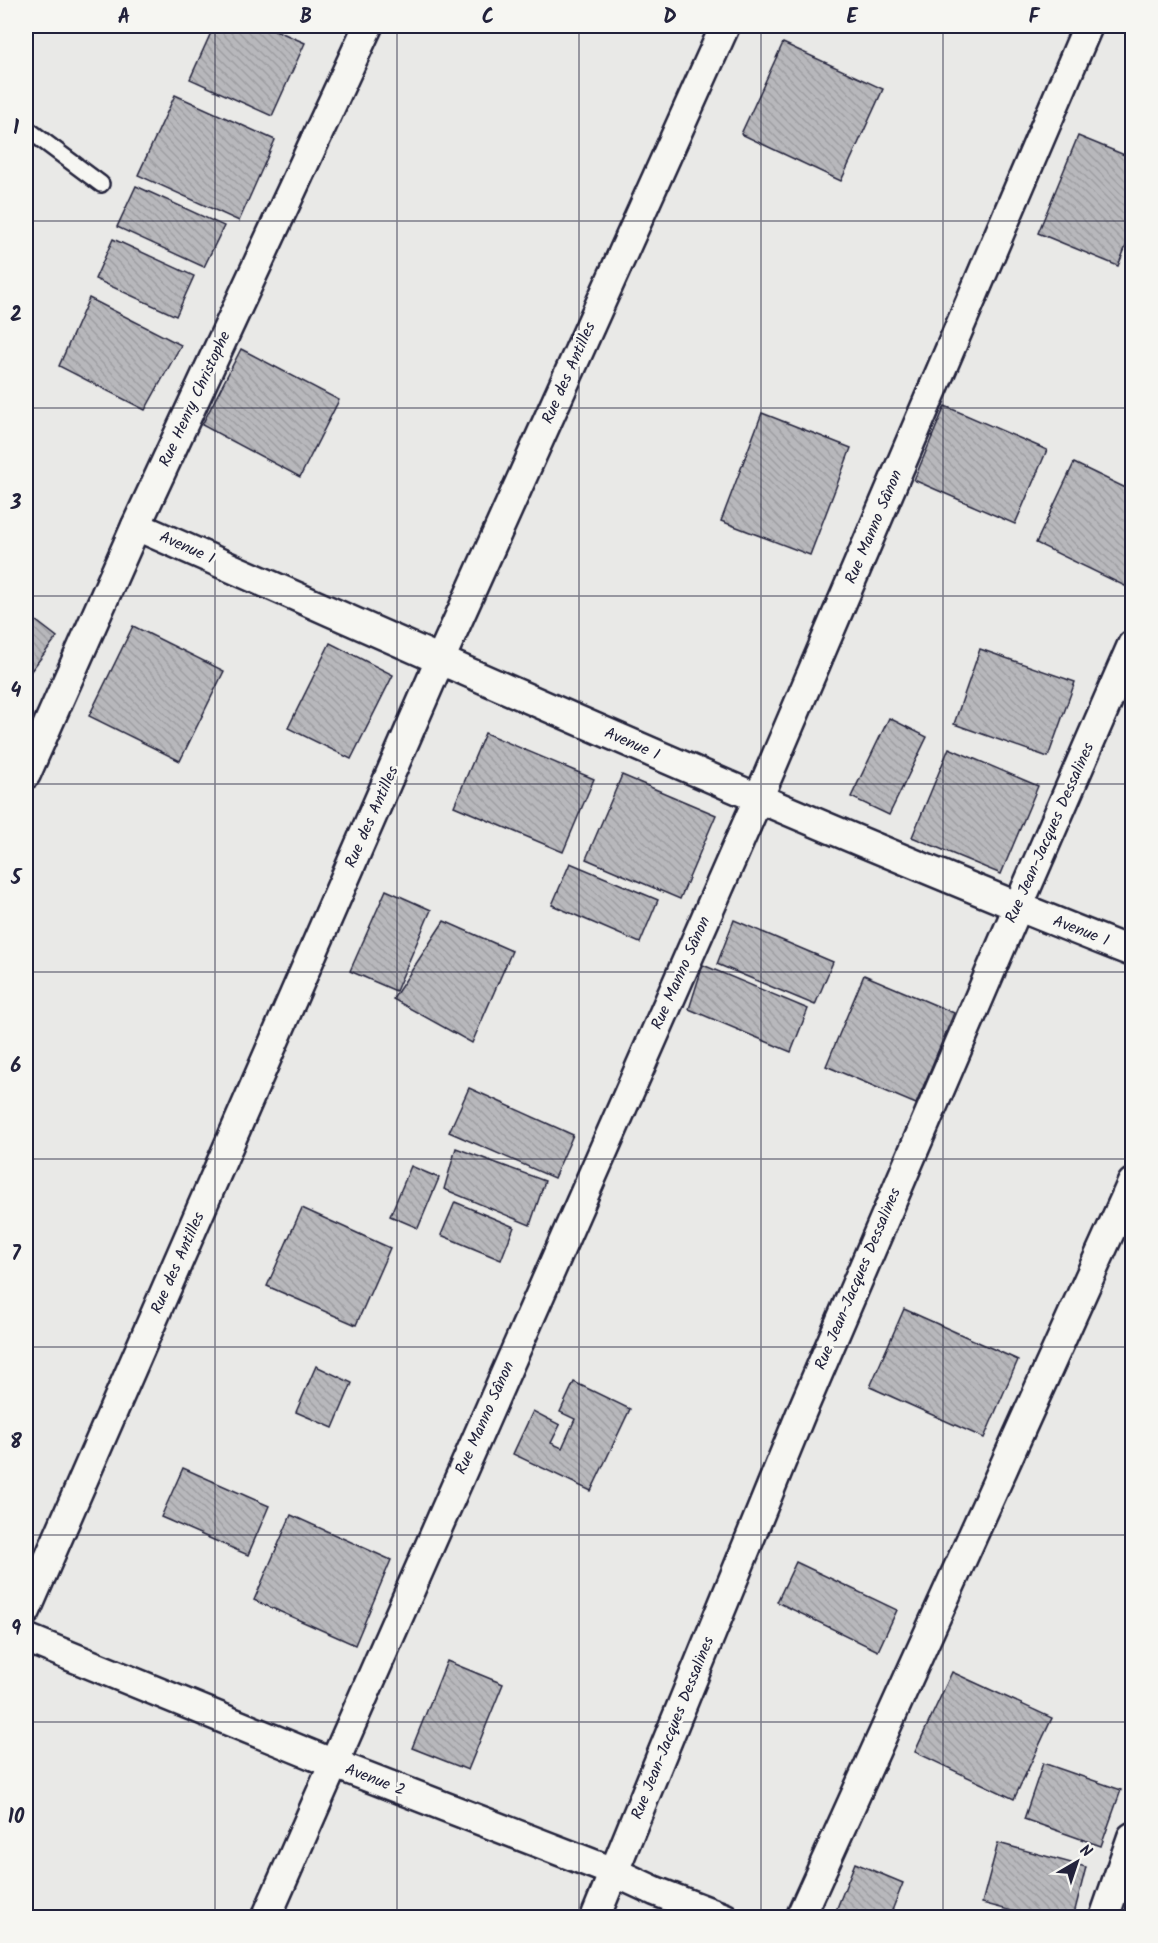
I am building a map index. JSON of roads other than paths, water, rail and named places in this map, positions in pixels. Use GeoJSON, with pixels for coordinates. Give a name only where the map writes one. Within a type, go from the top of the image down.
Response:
{"type":"FeatureCollection","features":[{"type":"Feature","properties":{"kind":"street","name":"Rue Henry Christophe"},"geometry":{"type":"LineString","coordinates":[[26,774],[136,526],[368,26]]}},
{"type":"Feature","properties":{"kind":"street","name":"Rue des Antilles"},"geometry":{"type":"LineString","coordinates":[[26,1611],[440,660],[725,26]]}},
{"type":"Feature","properties":{"kind":"street","name":"Rue Manno Sânon"},"geometry":{"type":"LineString","coordinates":[[266,1917],[758,799],[1088,26]]}},
{"type":"Feature","properties":{"kind":"street","name":"Avenue 1"},"geometry":{"type":"LineString","coordinates":[[136,526],[758,799],[1132,952]]}},
{"type":"Feature","properties":{"kind":"street","name":"Rue Jean-Jacques Dessalines"},"geometry":{"type":"LineString","coordinates":[[595,1917],[802,1411],[1132,645]]}},
{"type":"Feature","properties":{"kind":"street"},"geometry":{"type":"LineString","coordinates":[[800,1917],[1132,1184]]}},
{"type":"Feature","properties":{"kind":"street","name":"Avenue 2"},"geometry":{"type":"LineString","coordinates":[[26,1638],[332,1763],[725,1917]]}},
{"type":"Feature","properties":{"kind":"street"},"geometry":{"type":"LineString","coordinates":[[1104,1917],[1132,1837]]}},
{"type":"Feature","properties":{"kind":"lane"},"geometry":{"type":"LineString","coordinates":[[26,128],[102,184]]}}]}
